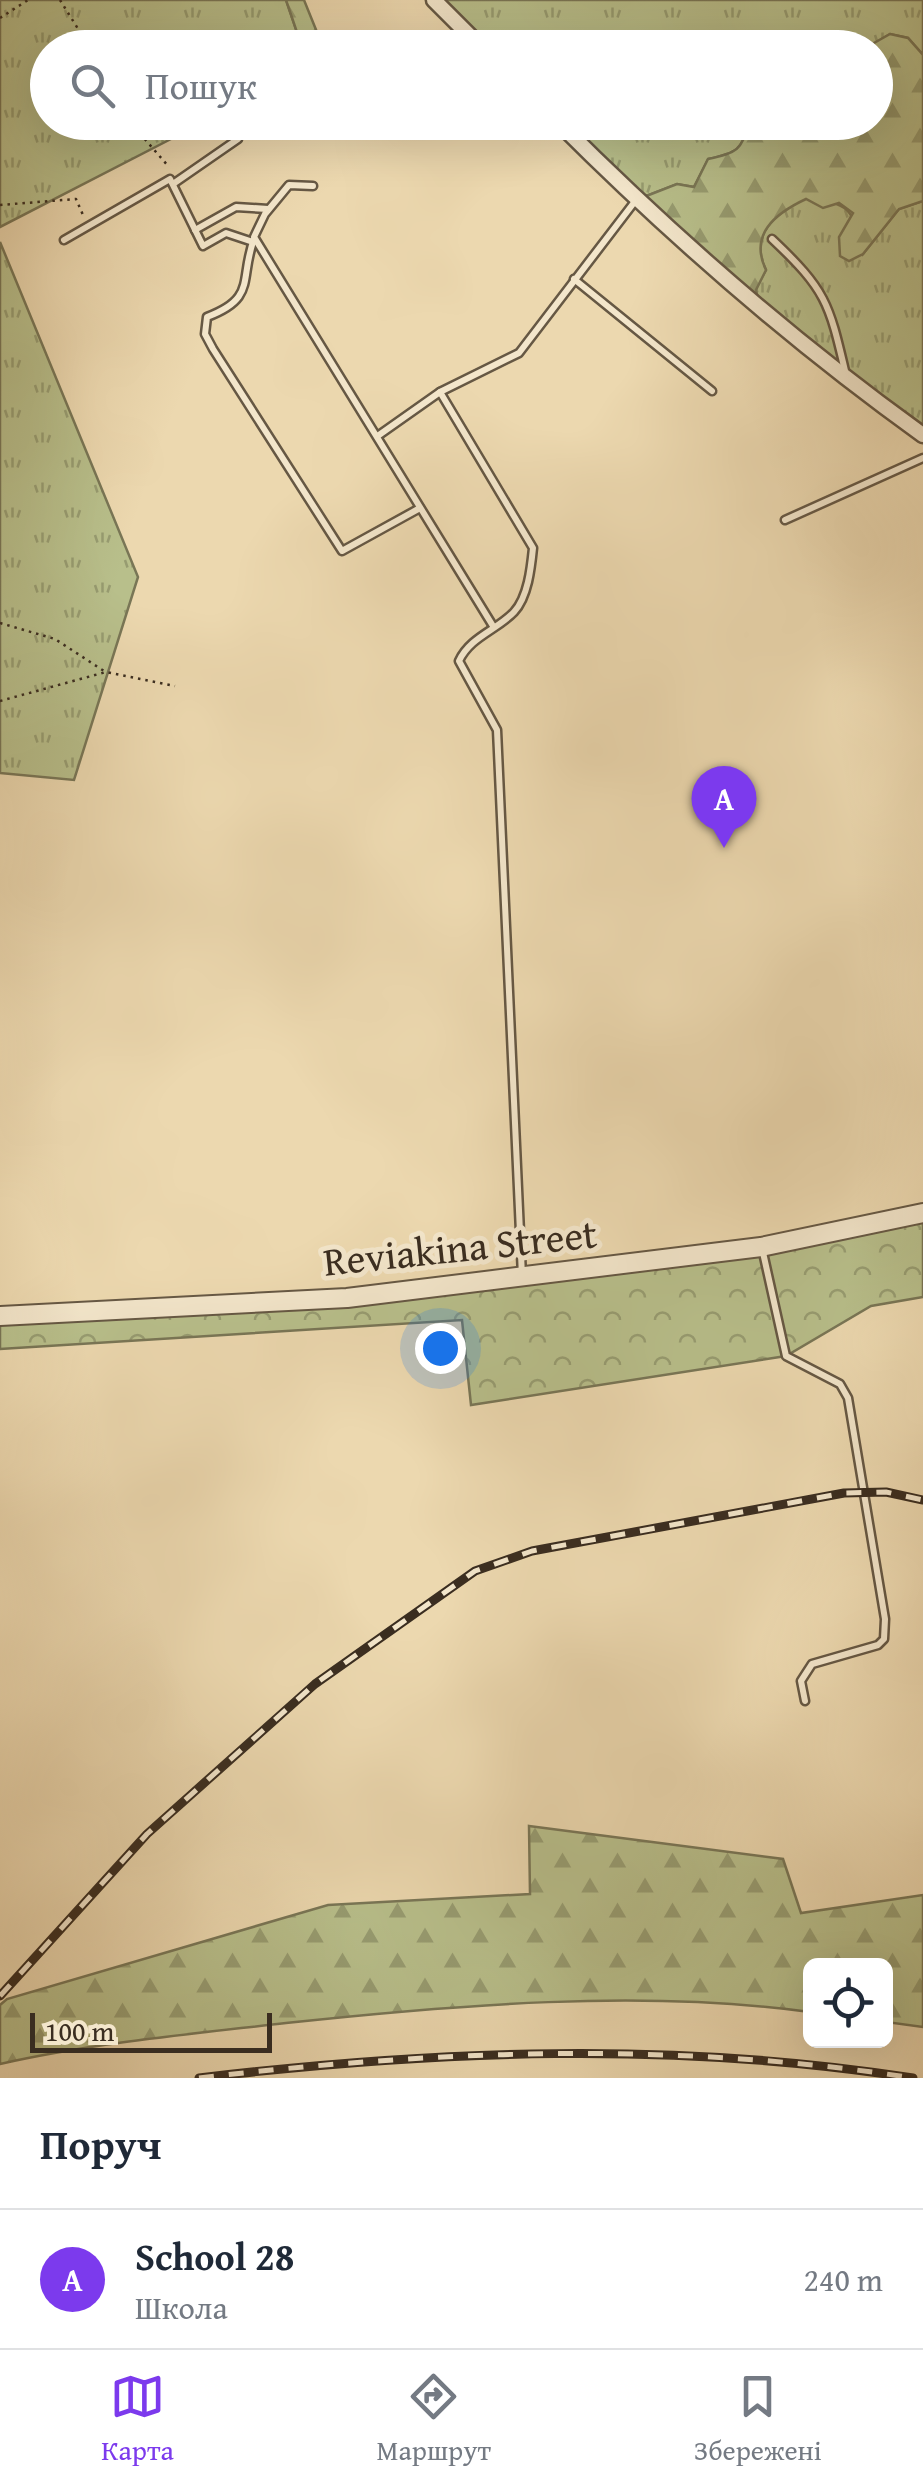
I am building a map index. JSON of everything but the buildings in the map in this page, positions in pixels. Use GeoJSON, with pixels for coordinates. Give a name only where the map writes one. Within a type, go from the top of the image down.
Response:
{"type":"FeatureCollection","features":[{"type":"Feature","properties":{"kind":"street"},"geometry":{"type":"LineString","coordinates":[[434,0],[464,30]]}},
{"type":"Feature","properties":{"kind":"street"},"geometry":{"type":"LineString","coordinates":[[576,140],[636,200],[847,381],[923,435]]}},
{"type":"Feature","properties":{"kind":"street","name":"Reviakina Street"},"geometry":{"type":"LineString","coordinates":[[0,1316],[347,1298],[762,1247],[923,1213]]}},
{"type":"Feature","properties":{"kind":"lane"},"geometry":{"type":"LineString","coordinates":[[176,182],[235,140]]}},
{"type":"Feature","properties":{"kind":"lane"},"geometry":{"type":"LineString","coordinates":[[64,240],[170,179],[176,182],[203,246],[226,233],[253,240],[379,435],[494,626]]}},
{"type":"Feature","properties":{"kind":"lane"},"geometry":{"type":"LineString","coordinates":[[313,186],[289,185],[270,208],[253,240],[246,292],[229,308],[208,317],[205,334],[342,551],[420,508]]}},
{"type":"Feature","properties":{"kind":"lane"},"geometry":{"type":"LineString","coordinates":[[379,435],[440,392],[519,353],[636,200]]}},
{"type":"Feature","properties":{"kind":"lane"},"geometry":{"type":"LineString","coordinates":[[195,230],[236,207],[270,208]]}},
{"type":"Feature","properties":{"kind":"lane"},"geometry":{"type":"LineString","coordinates":[[772,239],[820,290],[835,316],[847,381]]}},
{"type":"Feature","properties":{"kind":"lane"},"geometry":{"type":"LineString","coordinates":[[574,279],[712,391]]}},
{"type":"Feature","properties":{"kind":"lane"},"geometry":{"type":"LineString","coordinates":[[440,392],[532,548],[530,573],[516,610],[464,651],[459,662],[497,730],[522,1276]]}},
{"type":"Feature","properties":{"kind":"lane"},"geometry":{"type":"LineString","coordinates":[[786,520],[923,458]]}},
{"type":"Feature","properties":{"kind":"lane"},"geometry":{"type":"LineString","coordinates":[[762,1247],[786,1356],[840,1384],[848,1398],[885,1619],[884,1639],[878,1646],[812,1664],[801,1681],[804,1701]]}},
{"type":"Feature","properties":{"kind":"path"},"geometry":{"type":"LineString","coordinates":[[0,18],[28,0]]}},
{"type":"Feature","properties":{"kind":"path"},"geometry":{"type":"LineString","coordinates":[[60,0],[79,30]]}},
{"type":"Feature","properties":{"kind":"path"},"geometry":{"type":"LineString","coordinates":[[144,140],[176,182]]}},
{"type":"Feature","properties":{"kind":"path"},"geometry":{"type":"LineString","coordinates":[[0,205],[76,199],[89,226]]}},
{"type":"Feature","properties":{"kind":"path"},"geometry":{"type":"LineString","coordinates":[[0,623],[55,639],[106,672],[175,686]]}},
{"type":"Feature","properties":{"kind":"path"},"geometry":{"type":"LineString","coordinates":[[0,701],[106,672]]}},
{"type":"Feature","properties":{"kind":"green space"},"geometry":{"type":"Polygon","coordinates":[[[0,0],[286,0],[296,30],[30,30],[30,140],[169,140],[0,227],[0,0]]]}},
{"type":"Feature","properties":{"kind":"green space"},"geometry":{"type":"Polygon","coordinates":[[[286,0],[304,0],[316,30],[296,30],[286,0]]]}},
{"type":"Feature","properties":{"kind":"green space"},"geometry":{"type":"Polygon","coordinates":[[[434,0],[923,0],[923,55],[908,38],[893,35],[893,30],[465,30],[434,0]]]}},
{"type":"Feature","properties":{"kind":"green space"},"geometry":{"type":"Polygon","coordinates":[[[893,35],[908,38],[923,55],[923,201],[899,209],[863,254],[849,261],[840,256],[839,237],[853,213],[839,203],[823,208],[806,199],[784,212],[763,236],[766,270],[756,290],[761,311],[636,200],[677,184],[694,187],[708,159],[741,145],[744,140],[893,140],[893,35]]]}},
{"type":"Feature","properties":{"kind":"green space"},"geometry":{"type":"Polygon","coordinates":[[[575,140],[744,140],[732,152],[708,159],[694,187],[677,184],[636,200],[575,140]]]}},
{"type":"Feature","properties":{"kind":"green space"},"geometry":{"type":"Polygon","coordinates":[[[806,198],[834,203],[848,212],[863,254],[899,209],[923,201],[923,435],[761,311],[755,290],[766,270],[763,236],[784,211],[806,198]]]}},
{"type":"Feature","properties":{"kind":"green space"},"geometry":{"type":"Polygon","coordinates":[[[0,242],[138,577],[74,780],[0,773],[0,242]]]}},
{"type":"Feature","properties":{"kind":"green space"},"geometry":{"type":"Polygon","coordinates":[[[923,1213],[923,1297],[871,1306],[786,1356],[471,1405],[462,1320],[0,1349],[0,1316],[347,1298],[761,1247],[923,1213]]]}},
{"type":"Feature","properties":{"kind":"green space"},"geometry":{"type":"Polygon","coordinates":[[[529,1826],[783,1859],[801,1913],[923,1895],[923,2027],[893,2023],[893,1958],[803,1958],[803,2011],[682,2001],[481,2006],[178,2035],[0,2064],[0,2005],[7,1999],[328,1905],[530,1894],[529,1826]]]}},
{"type":"Feature","properties":{"kind":"railway"},"geometry":{"type":"LineString","coordinates":[[0,1996],[147,1834],[315,1684],[475,1571],[532,1551],[844,1493],[886,1492],[923,1500]]}},
{"type":"Feature","properties":{"kind":"railway"},"geometry":{"type":"LineString","coordinates":[[199,2078],[377,2061],[556,2054],[735,2058],[913,2078]]}},
{"type":"Feature","properties":{"kind":"place","name":"School 28"},"geometry":{"type":"Point","coordinates":[724,848]}}]}
